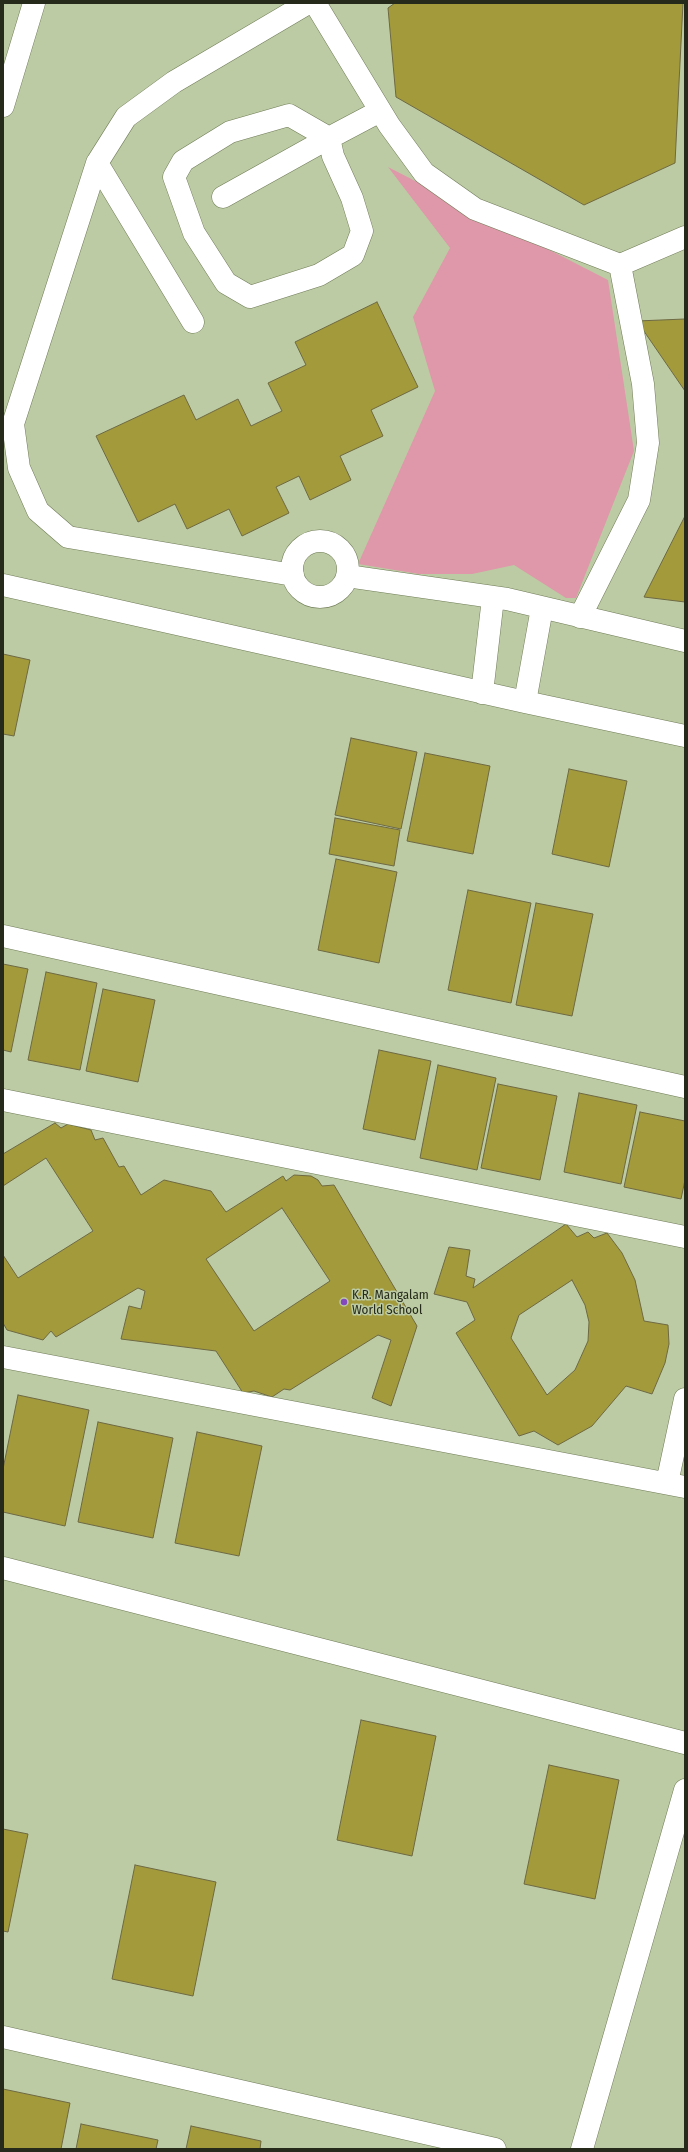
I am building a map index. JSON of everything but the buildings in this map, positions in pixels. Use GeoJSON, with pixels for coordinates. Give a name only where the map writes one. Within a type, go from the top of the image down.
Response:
{"type":"FeatureCollection","features":[{"type":"Feature","properties":{"kind":"street"},"geometry":{"type":"LineString","coordinates":[[3,106],[34,3]]}},
{"type":"Feature","properties":{"kind":"street"},"geometry":{"type":"LineString","coordinates":[[293,575],[68,537],[38,511],[19,468],[13,424],[97,163],[126,117],[174,82],[308,3]]}},
{"type":"Feature","properties":{"kind":"street"},"geometry":{"type":"LineString","coordinates":[[315,3],[380,111],[424,173],[475,209],[620,265],[685,237]]}},
{"type":"Feature","properties":{"kind":"street"},"geometry":{"type":"LineString","coordinates":[[223,198],[380,111]]}},
{"type":"Feature","properties":{"kind":"street"},"geometry":{"type":"LineString","coordinates":[[289,115],[329,138],[333,156],[352,198],[362,231],[353,255],[319,275],[250,297],[226,283],[194,234],[174,177],[183,161],[230,132],[289,115]]}},
{"type":"Feature","properties":{"kind":"street"},"geometry":{"type":"LineString","coordinates":[[97,163],[193,322]]}},
{"type":"Feature","properties":{"kind":"street"},"geometry":{"type":"LineString","coordinates":[[580,617],[639,500],[648,443],[643,384],[620,265]]}},
{"type":"Feature","properties":{"kind":"street"},"geometry":{"type":"LineString","coordinates":[[325,540],[341,550],[346,558],[348,567],[347,576],[343,585],[337,591],[329,596],[320,597],[310,595],[302,591],[296,584],[291,566],[299,549],[307,543],[325,540]]}},
{"type":"Feature","properties":{"kind":"street"},"geometry":{"type":"LineString","coordinates":[[347,576],[493,598],[685,641]]}},
{"type":"Feature","properties":{"kind":"street"},"geometry":{"type":"LineString","coordinates":[[3,585],[482,693],[685,736]]}},
{"type":"Feature","properties":{"kind":"street"},"geometry":{"type":"LineString","coordinates":[[482,693],[493,598]]}},
{"type":"Feature","properties":{"kind":"street"},"geometry":{"type":"LineString","coordinates":[[525,702],[542,608]]}},
{"type":"Feature","properties":{"kind":"street"},"geometry":{"type":"LineString","coordinates":[[3,936],[685,1087]]}},
{"type":"Feature","properties":{"kind":"street"},"geometry":{"type":"LineString","coordinates":[[3,1100],[685,1237]]}},
{"type":"Feature","properties":{"kind":"street"},"geometry":{"type":"LineString","coordinates":[[3,1357],[676,1485],[685,1399]]}},
{"type":"Feature","properties":{"kind":"street"},"geometry":{"type":"LineString","coordinates":[[3,1568],[685,1743]]}},
{"type":"Feature","properties":{"kind":"street"},"geometry":{"type":"LineString","coordinates":[[582,2149],[685,1790]]}},
{"type":"Feature","properties":{"kind":"street"},"geometry":{"type":"LineString","coordinates":[[3,2037],[495,2149]]}},
{"type":"Feature","properties":{"kind":"shaded area"},"geometry":{"type":"Polygon","coordinates":[[[388,167],[608,280],[634,451],[576,598],[566,598],[514,565],[472,574],[419,574],[358,564],[435,391],[413,317],[450,248],[388,167]]]}},
{"type":"Feature","properties":{"kind":"place","name":"K.R. Mangalam World School"},"geometry":{"type":"Point","coordinates":[344,1302]}}]}
